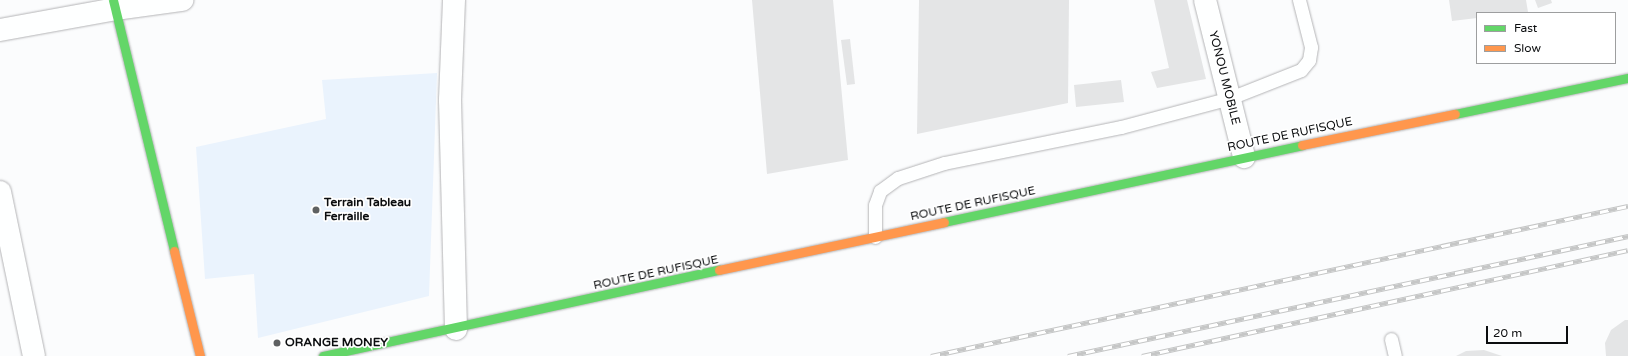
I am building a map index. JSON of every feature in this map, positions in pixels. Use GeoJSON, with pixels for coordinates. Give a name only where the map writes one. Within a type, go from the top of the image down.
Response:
{"type":"FeatureCollection","features":[{"type":"Feature","properties":{"kind":"main road"},"geometry":{"type":"LineString","coordinates":[[114,4],[200,356]]}},
{"type":"Feature","properties":{"kind":"main road","name":"ROUTE DE RUFISQUE"},"geometry":{"type":"LineString","coordinates":[[323,356],[456,329],[1244,157],[1628,78]]}},
{"type":"Feature","properties":{"kind":"street"},"geometry":{"type":"LineString","coordinates":[[0,30],[114,4],[182,0]]}},
{"type":"Feature","properties":{"kind":"street"},"geometry":{"type":"LineString","coordinates":[[454,0],[450,100],[456,329]]}},
{"type":"Feature","properties":{"kind":"street","name":"YONOU MOBILE"},"geometry":{"type":"LineString","coordinates":[[1205,0],[1244,157]]}},
{"type":"Feature","properties":{"kind":"street"},"geometry":{"type":"LineString","coordinates":[[0,192],[34,356]]}},
{"type":"Feature","properties":{"kind":"lane"},"geometry":{"type":"LineString","coordinates":[[875,237],[875,205],[880,192],[898,178],[944,163],[1121,127],[1230,98],[1301,70],[1309,60],[1311,47],[1299,0]]}},
{"type":"Feature","properties":{"kind":"lane"},"geometry":{"type":"LineString","coordinates":[[1391,340],[1395,356]]}},
{"type":"Feature","properties":{"kind":"shaded area","name":"Terrain Tableau Ferraille"},"geometry":{"type":"Polygon","coordinates":[[[437,73],[429,296],[258,338],[254,274],[205,279],[196,147],[326,119],[322,80],[437,73]]]}},
{"type":"Feature","properties":{"kind":"building"},"geometry":{"type":"Polygon","coordinates":[[[752,0],[833,0],[848,160],[767,174],[752,0]]]}},
{"type":"Feature","properties":{"kind":"building"},"geometry":{"type":"Polygon","coordinates":[[[919,0],[1069,0],[1068,103],[917,134],[919,0]]]}},
{"type":"Feature","properties":{"kind":"building"},"geometry":{"type":"Polygon","coordinates":[[[1154,0],[1187,0],[1206,79],[1157,88],[1151,72],[1169,68],[1154,0]]]}},
{"type":"Feature","properties":{"kind":"building"},"geometry":{"type":"Polygon","coordinates":[[[1449,0],[1526,0],[1528,12],[1476,12],[1476,18],[1452,21],[1449,0]]]}},
{"type":"Feature","properties":{"kind":"building"},"geometry":{"type":"Polygon","coordinates":[[[1535,0],[1551,0],[1552,3],[1538,8],[1535,0]]]}},
{"type":"Feature","properties":{"kind":"building"},"geometry":{"type":"Polygon","coordinates":[[[850,39],[855,84],[847,85],[841,40],[850,39]]]}},
{"type":"Feature","properties":{"kind":"building"},"geometry":{"type":"Polygon","coordinates":[[[1121,80],[1124,102],[1076,107],[1074,85],[1121,80]]]}},
{"type":"Feature","properties":{"kind":"building"},"geometry":{"type":"Polygon","coordinates":[[[1625,320],[1628,320],[1628,356],[1606,356],[1605,343],[1611,330],[1625,320]]]}},
{"type":"Feature","properties":{"kind":"building"},"geometry":{"type":"Polygon","coordinates":[[[1484,350],[1502,356],[1456,356],[1466,351],[1484,350]]]}},
{"type":"Feature","properties":{"kind":"railway"},"geometry":{"type":"LineString","coordinates":[[931,356],[1628,206]]}},
{"type":"Feature","properties":{"kind":"railway"},"geometry":{"type":"LineString","coordinates":[[1068,356],[1628,236]]}},
{"type":"Feature","properties":{"kind":"railway"},"geometry":{"type":"LineString","coordinates":[[1142,356],[1628,250]]}},
{"type":"Feature","properties":{"kind":"traffic: fast"},"geometry":{"type":"LineString","coordinates":[[113,0],[174,251]]}},
{"type":"Feature","properties":{"kind":"traffic: fast"},"geometry":{"type":"LineString","coordinates":[[1455,114],[1628,78]]}},
{"type":"Feature","properties":{"kind":"traffic: fast"},"geometry":{"type":"LineString","coordinates":[[944,222],[1302,145]]}},
{"type":"Feature","properties":{"kind":"traffic: fast"},"geometry":{"type":"LineString","coordinates":[[323,356],[719,270]]}},
{"type":"Feature","properties":{"kind":"traffic: slow"},"geometry":{"type":"LineString","coordinates":[[1302,145],[1455,114]]}},
{"type":"Feature","properties":{"kind":"traffic: slow"},"geometry":{"type":"LineString","coordinates":[[719,270],[944,222]]}},
{"type":"Feature","properties":{"kind":"traffic: slow"},"geometry":{"type":"LineString","coordinates":[[174,251],[200,356]]}},
{"type":"Feature","properties":{"kind":"place","name":"Terrain Tableau Ferraille"},"geometry":{"type":"Point","coordinates":[316,210]}},
{"type":"Feature","properties":{"kind":"place","name":"ORANGE MONEY"},"geometry":{"type":"Point","coordinates":[277,343]}}]}
